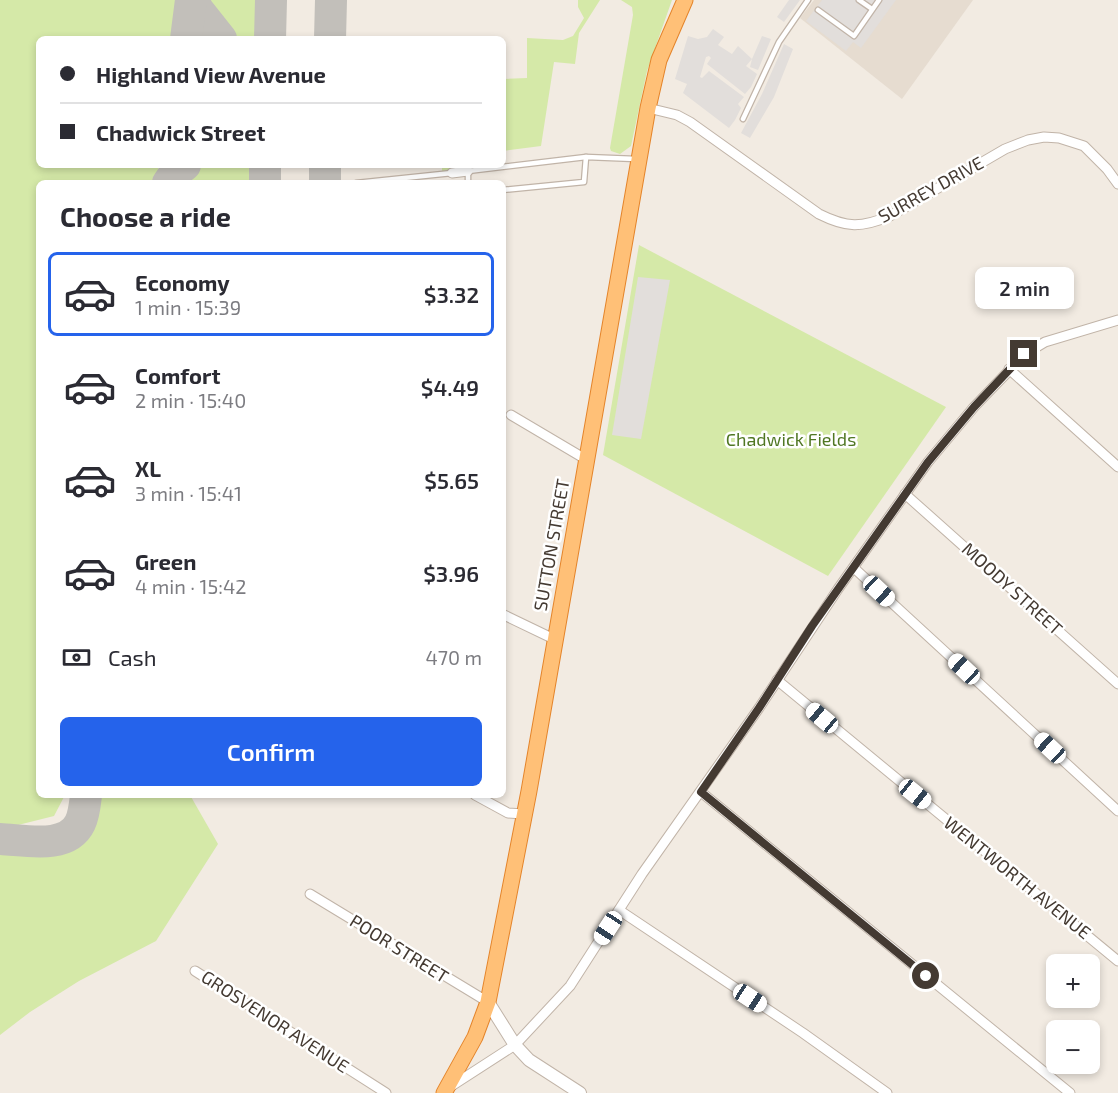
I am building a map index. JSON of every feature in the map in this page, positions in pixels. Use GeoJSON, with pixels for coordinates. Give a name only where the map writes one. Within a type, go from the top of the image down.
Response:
{"type":"FeatureCollection","features":[{"type":"Feature","properties":{"kind":"highway","name":"SUTTON STREET"},"geometry":{"type":"LineString","coordinates":[[446,1090],[475,1037],[488,1002],[556,640],[648,108],[659,60],[685,0]]}},
{"type":"Feature","properties":{"kind":"street","name":"SURREY DRIVE"},"geometry":{"type":"LineString","coordinates":[[648,108],[677,115],[690,122],[819,214],[836,223],[849,225],[872,223],[890,216],[1005,149],[1028,140],[1044,137],[1065,139],[1084,146],[1118,184]]}},
{"type":"Feature","properties":{"kind":"street"},"geometry":{"type":"LineString","coordinates":[[452,173],[468,171]]}},
{"type":"Feature","properties":{"kind":"street"},"geometry":{"type":"LineString","coordinates":[[446,1090],[516,1045],[570,986],[642,874],[701,792],[819,616],[947,438],[1024,354],[1045,342],[1118,321]]}},
{"type":"Feature","properties":{"kind":"street"},"geometry":{"type":"LineString","coordinates":[[1009,369],[1118,467]]}},
{"type":"Feature","properties":{"kind":"street"},"geometry":{"type":"LineString","coordinates":[[511,415],[587,460]]}},
{"type":"Feature","properties":{"kind":"street","name":"MOODY STREET"},"geometry":{"type":"LineString","coordinates":[[905,494],[1118,684]]}},
{"type":"Feature","properties":{"kind":"street"},"geometry":{"type":"LineString","coordinates":[[854,568],[1118,811]]}},
{"type":"Feature","properties":{"kind":"street"},"geometry":{"type":"LineString","coordinates":[[506,616],[556,640]]}},
{"type":"Feature","properties":{"kind":"street","name":"WENTWORTH AVENUE"},"geometry":{"type":"LineString","coordinates":[[777,680],[1118,961]]}},
{"type":"Feature","properties":{"kind":"street"},"geometry":{"type":"LineString","coordinates":[[701,792],[1070,1093]]}},
{"type":"Feature","properties":{"kind":"street"},"geometry":{"type":"LineString","coordinates":[[481,798],[508,813],[524,814]]}},
{"type":"Feature","properties":{"kind":"street","name":"POOR STREET"},"geometry":{"type":"LineString","coordinates":[[310,894],[488,1002]]}},
{"type":"Feature","properties":{"kind":"street"},"geometry":{"type":"LineString","coordinates":[[619,910],[803,1033],[887,1093]]}},
{"type":"Feature","properties":{"kind":"street","name":"GROSVENOR AVENUE"},"geometry":{"type":"LineString","coordinates":[[195,971],[386,1093]]}},
{"type":"Feature","properties":{"kind":"street"},"geometry":{"type":"LineString","coordinates":[[488,1002],[516,1045],[529,1060],[580,1093]]}},
{"type":"Feature","properties":{"kind":"lane"},"geometry":{"type":"LineString","coordinates":[[743,119],[779,42],[808,0]]}},
{"type":"Feature","properties":{"kind":"lane"},"geometry":{"type":"LineString","coordinates":[[859,0],[872,9]]}},
{"type":"Feature","properties":{"kind":"lane"},"geometry":{"type":"LineString","coordinates":[[818,10],[854,36],[879,0]]}},
{"type":"Feature","properties":{"kind":"lane"},"geometry":{"type":"LineString","coordinates":[[506,190],[584,182],[586,158]]}},
{"type":"Feature","properties":{"kind":"lane"},"geometry":{"type":"LineString","coordinates":[[506,167],[586,158],[639,159]]}},
{"type":"Feature","properties":{"kind":"lane"},"geometry":{"type":"LineString","coordinates":[[468,180],[468,171],[495,168]]}},
{"type":"Feature","properties":{"kind":"lane"},"geometry":{"type":"LineString","coordinates":[[385,180],[452,173]]}},
{"type":"Feature","properties":{"kind":"shaded area"},"geometry":{"type":"Polygon","coordinates":[[[789,0],[800,0],[784,22],[777,17],[789,0]]]}},
{"type":"Feature","properties":{"kind":"shaded area"},"geometry":{"type":"Polygon","coordinates":[[[814,0],[973,0],[902,99],[800,18],[814,0]]]}},
{"type":"Feature","properties":{"kind":"shaded area"},"geometry":{"type":"Polygon","coordinates":[[[822,0],[896,0],[861,48],[853,42],[846,51],[806,21],[822,0]]]}},
{"type":"Feature","properties":{"kind":"shaded area"},"geometry":{"type":"Polygon","coordinates":[[[713,29],[724,37],[718,45],[732,54],[738,46],[752,59],[746,66],[757,74],[745,94],[707,64],[711,58],[706,57],[700,77],[702,78],[709,71],[744,97],[738,104],[741,108],[729,128],[683,93],[687,84],[675,79],[688,36],[698,39],[707,37],[713,29]]]}},
{"type":"Feature","properties":{"kind":"shaded area"},"geometry":{"type":"Polygon","coordinates":[[[762,36],[771,39],[758,70],[750,67],[762,36]]]}},
{"type":"Feature","properties":{"kind":"shaded area"},"geometry":{"type":"Polygon","coordinates":[[[784,44],[793,49],[774,97],[750,138],[741,133],[762,94],[784,44]]]}},
{"type":"Feature","properties":{"kind":"shaded area"},"geometry":{"type":"Polygon","coordinates":[[[638,277],[670,280],[641,439],[612,435],[638,277]]]}},
{"type":"Feature","properties":{"kind":"green space"},"geometry":{"type":"Polygon","coordinates":[[[0,0],[180,0],[175,36],[36,36],[36,168],[158,168],[156,180],[36,180],[36,798],[63,798],[54,816],[14,826],[0,826],[0,0]]]}},
{"type":"Feature","properties":{"kind":"green space"},"geometry":{"type":"Polygon","coordinates":[[[203,0],[258,0],[256,36],[231,36],[203,0]]]}},
{"type":"Feature","properties":{"kind":"green space"},"geometry":{"type":"Polygon","coordinates":[[[578,0],[600,0],[579,33],[575,64],[554,62],[541,146],[506,151],[506,79],[527,78],[527,38],[563,40],[573,36],[584,18],[578,7],[578,0]]]}},
{"type":"Feature","properties":{"kind":"green space"},"geometry":{"type":"Polygon","coordinates":[[[621,0],[672,0],[647,71],[631,146],[620,154],[611,151],[610,148],[633,15],[632,7],[621,0]]]}},
{"type":"Feature","properties":{"kind":"green space"},"geometry":{"type":"Polygon","coordinates":[[[196,168],[251,168],[251,180],[181,180],[196,168]]]}},
{"type":"Feature","properties":{"kind":"green space"},"geometry":{"type":"Polygon","coordinates":[[[442,168],[485,168],[485,169],[442,171],[442,168]]]}},
{"type":"Feature","properties":{"kind":"green space","name":"Chadwick Fields"},"geometry":{"type":"Polygon","coordinates":[[[639,245],[946,407],[828,576],[603,455],[639,245]]]}},
{"type":"Feature","properties":{"kind":"green space"},"geometry":{"type":"Polygon","coordinates":[[[95,798],[192,798],[218,844],[156,941],[79,981],[30,1012],[0,1035],[0,850],[38,852],[64,848],[83,835],[92,816],[95,798]]]}},
{"type":"Feature","properties":{"kind":"taxiway"},"geometry":{"type":"LineString","coordinates":[[186,36],[191,0]]}},
{"type":"Feature","properties":{"kind":"taxiway"},"geometry":{"type":"LineString","coordinates":[[193,0],[219,36]]}},
{"type":"Feature","properties":{"kind":"taxiway"},"geometry":{"type":"LineString","coordinates":[[270,36],[271,0]]}},
{"type":"Feature","properties":{"kind":"taxiway"},"geometry":{"type":"LineString","coordinates":[[330,36],[331,0]]}},
{"type":"Feature","properties":{"kind":"taxiway"},"geometry":{"type":"LineString","coordinates":[[170,180],[181,168]]}},
{"type":"Feature","properties":{"kind":"taxiway"},"geometry":{"type":"LineString","coordinates":[[265,168],[265,180]]}},
{"type":"Feature","properties":{"kind":"taxiway"},"geometry":{"type":"LineString","coordinates":[[325,168],[325,180]]}},
{"type":"Feature","properties":{"kind":"taxiway"},"geometry":{"type":"LineString","coordinates":[[0,839],[44,842],[66,837],[80,823],[86,798]]}},
{"type":"Feature","properties":{"kind":"route"},"geometry":{"type":"LineString","coordinates":[[926,976],[701,792],[812,626],[928,462],[974,407],[1024,354]]}}]}
